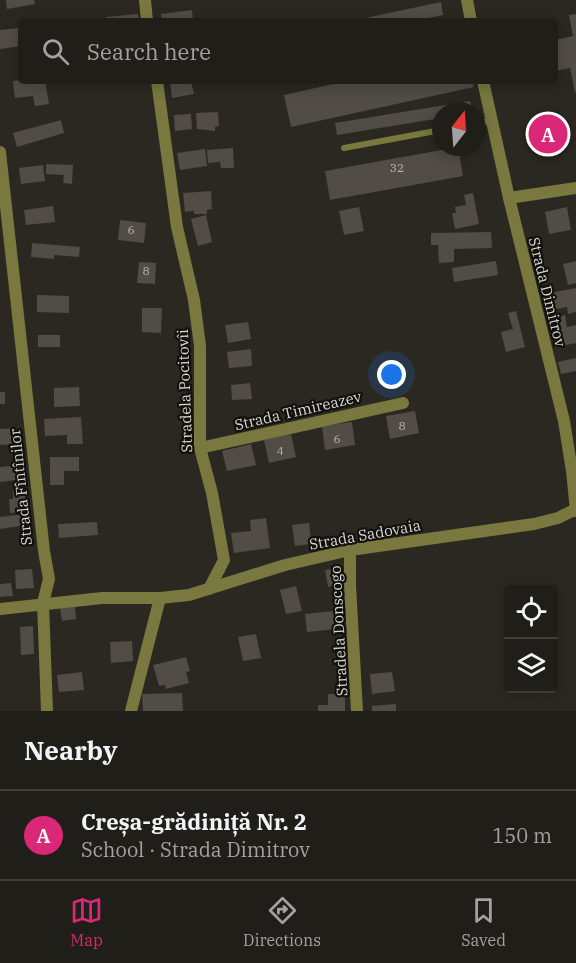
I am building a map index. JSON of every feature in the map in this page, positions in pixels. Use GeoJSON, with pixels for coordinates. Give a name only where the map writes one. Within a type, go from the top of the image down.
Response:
{"type":"FeatureCollection","features":[{"type":"Feature","properties":{"kind":"street"},"geometry":{"type":"LineString","coordinates":[[146,0],[147,18]]}},
{"type":"Feature","properties":{"kind":"street"},"geometry":{"type":"LineString","coordinates":[[467,0],[470,18]]}},
{"type":"Feature","properties":{"kind":"street","name":"Stradela Pocitovîi"},"geometry":{"type":"LineString","coordinates":[[157,84],[174,207],[194,300],[200,345],[200,448],[212,493],[224,560],[209,589]]}},
{"type":"Feature","properties":{"kind":"street","name":"Strada Dimitrov"},"geometry":{"type":"LineString","coordinates":[[484,84],[564,421],[576,510]]}},
{"type":"Feature","properties":{"kind":"street","name":"Strada Fîntînilor"},"geometry":{"type":"LineString","coordinates":[[0,152],[49,579],[43,603],[47,711]]}},
{"type":"Feature","properties":{"kind":"street"},"geometry":{"type":"LineString","coordinates":[[509,198],[576,188]]}},
{"type":"Feature","properties":{"kind":"street","name":"Strada Timireazev"},"geometry":{"type":"LineString","coordinates":[[200,448],[403,403]]}},
{"type":"Feature","properties":{"kind":"street","name":"Strada Sadovaia"},"geometry":{"type":"LineString","coordinates":[[0,609],[102,598],[160,598],[189,595],[285,566],[350,550],[534,524],[558,518],[576,510]]}},
{"type":"Feature","properties":{"kind":"street","name":"Stradela Donscogo"},"geometry":{"type":"LineString","coordinates":[[350,550],[357,711]]}},
{"type":"Feature","properties":{"kind":"street"},"geometry":{"type":"LineString","coordinates":[[131,711],[160,598]]}},
{"type":"Feature","properties":{"kind":"lane"},"geometry":{"type":"LineString","coordinates":[[486,122],[491,121]]}},
{"type":"Feature","properties":{"kind":"lane"},"geometry":{"type":"LineString","coordinates":[[344,148],[432,132]]}},
{"type":"Feature","properties":{"kind":"building"},"geometry":{"type":"Polygon","coordinates":[[[6,0],[34,0],[35,4],[7,9],[6,0]]]}},
{"type":"Feature","properties":{"kind":"building"},"geometry":{"type":"Polygon","coordinates":[[[441,2],[443,15],[428,18],[365,18],[441,2]]]}},
{"type":"Feature","properties":{"kind":"building"},"geometry":{"type":"Polygon","coordinates":[[[192,10],[193,18],[162,18],[161,14],[192,10]]]}},
{"type":"Feature","properties":{"kind":"building"},"geometry":{"type":"Polygon","coordinates":[[[138,14],[139,18],[106,18],[138,14]]]}},
{"type":"Feature","properties":{"kind":"building"},"geometry":{"type":"Polygon","coordinates":[[[576,14],[576,92],[570,68],[558,70],[558,39],[573,36],[569,15],[576,14]]]}},
{"type":"Feature","properties":{"kind":"building"},"geometry":{"type":"Polygon","coordinates":[[[18,28],[18,46],[0,49],[0,30],[18,28]]]}},
{"type":"Feature","properties":{"kind":"building"},"geometry":{"type":"Polygon","coordinates":[[[18,80],[18,84],[46,84],[49,104],[35,106],[33,96],[15,98],[13,81],[18,80]]]}},
{"type":"Feature","properties":{"kind":"building"},"geometry":{"type":"Polygon","coordinates":[[[170,84],[192,84],[194,94],[172,98],[170,84]]]}},
{"type":"Feature","properties":{"kind":"building"},"geometry":{"type":"Polygon","coordinates":[[[334,84],[473,84],[474,87],[291,127],[284,95],[334,84]]]}},
{"type":"Feature","properties":{"kind":"building"},"geometry":{"type":"Polygon","coordinates":[[[432,107],[432,119],[337,135],[335,123],[432,107]]]}},
{"type":"Feature","properties":{"kind":"building"},"geometry":{"type":"Polygon","coordinates":[[[218,112],[219,126],[215,127],[215,131],[197,129],[196,113],[218,112]]]}},
{"type":"Feature","properties":{"kind":"building"},"geometry":{"type":"Polygon","coordinates":[[[191,114],[192,129],[175,131],[174,115],[191,114]]]}},
{"type":"Feature","properties":{"kind":"building"},"geometry":{"type":"Polygon","coordinates":[[[61,120],[64,133],[17,147],[13,133],[61,120]]]}},
{"type":"Feature","properties":{"kind":"building"},"geometry":{"type":"Polygon","coordinates":[[[233,148],[234,168],[221,168],[220,162],[208,163],[207,150],[233,148]]]}},
{"type":"Feature","properties":{"kind":"building"},"geometry":{"type":"Polygon","coordinates":[[[205,149],[207,166],[180,170],[177,153],[205,149]]]}},
{"type":"Feature","properties":{"kind":"building"},"geometry":{"type":"Polygon","coordinates":[[[432,152],[432,156],[460,156],[463,176],[330,200],[325,171],[432,152]]]}},
{"type":"Feature","properties":{"kind":"building"},"geometry":{"type":"Polygon","coordinates":[[[46,164],[73,165],[72,184],[63,183],[64,175],[46,174],[46,164]]]}},
{"type":"Feature","properties":{"kind":"building"},"geometry":{"type":"Polygon","coordinates":[[[43,165],[45,181],[21,184],[19,168],[43,165]]]}},
{"type":"Feature","properties":{"kind":"building"},"geometry":{"type":"Polygon","coordinates":[[[211,191],[212,209],[207,210],[207,214],[194,214],[194,211],[185,212],[183,193],[211,191]]]}},
{"type":"Feature","properties":{"kind":"building"},"geometry":{"type":"Polygon","coordinates":[[[473,193],[479,224],[455,229],[452,213],[456,213],[455,207],[466,205],[464,195],[473,193]]]}},
{"type":"Feature","properties":{"kind":"building"},"geometry":{"type":"Polygon","coordinates":[[[53,206],[55,222],[26,225],[24,210],[53,206]]]}},
{"type":"Feature","properties":{"kind":"building"},"geometry":{"type":"Polygon","coordinates":[[[359,207],[364,231],[344,235],[339,211],[359,207]]]}},
{"type":"Feature","properties":{"kind":"building"},"geometry":{"type":"Polygon","coordinates":[[[567,207],[571,230],[549,234],[545,212],[567,207]]]}},
{"type":"Feature","properties":{"kind":"building"},"geometry":{"type":"Polygon","coordinates":[[[206,215],[212,242],[198,246],[191,219],[206,215]]]}},
{"type":"Feature","properties":{"kind":"building"},"geometry":{"type":"Polygon","coordinates":[[[120,220],[146,223],[144,243],[118,240],[120,220]]]}},
{"type":"Feature","properties":{"kind":"building"},"geometry":{"type":"Polygon","coordinates":[[[491,232],[492,248],[454,249],[454,262],[439,263],[438,245],[431,245],[431,233],[491,232]]]}},
{"type":"Feature","properties":{"kind":"building"},"geometry":{"type":"Polygon","coordinates":[[[32,243],[80,247],[79,257],[54,255],[54,259],[31,257],[32,243]]]}},
{"type":"Feature","properties":{"kind":"building"},"geometry":{"type":"Polygon","coordinates":[[[496,261],[498,275],[454,282],[452,268],[496,261]]]}},
{"type":"Feature","properties":{"kind":"building"},"geometry":{"type":"Polygon","coordinates":[[[576,261],[576,283],[568,285],[563,264],[576,261]]]}},
{"type":"Feature","properties":{"kind":"building"},"geometry":{"type":"Polygon","coordinates":[[[139,262],[156,263],[155,284],[137,283],[139,262]]]}},
{"type":"Feature","properties":{"kind":"building"},"geometry":{"type":"Polygon","coordinates":[[[576,288],[576,312],[568,314],[567,307],[549,311],[545,294],[576,288]]]}},
{"type":"Feature","properties":{"kind":"building"},"geometry":{"type":"Polygon","coordinates":[[[37,295],[69,296],[69,313],[37,312],[37,295]]]}},
{"type":"Feature","properties":{"kind":"building"},"geometry":{"type":"Polygon","coordinates":[[[142,308],[162,308],[161,333],[142,332],[142,308]]]}},
{"type":"Feature","properties":{"kind":"building"},"geometry":{"type":"Polygon","coordinates":[[[516,311],[525,347],[506,352],[501,332],[513,329],[508,313],[516,311]]]}},
{"type":"Feature","properties":{"kind":"building"},"geometry":{"type":"Polygon","coordinates":[[[565,315],[567,327],[576,325],[576,343],[557,347],[550,318],[565,315]]]}},
{"type":"Feature","properties":{"kind":"building"},"geometry":{"type":"Polygon","coordinates":[[[248,322],[251,339],[228,343],[225,325],[248,322]]]}},
{"type":"Feature","properties":{"kind":"building"},"geometry":{"type":"Polygon","coordinates":[[[38,335],[60,335],[60,347],[38,347],[38,335]]]}},
{"type":"Feature","properties":{"kind":"building"},"geometry":{"type":"Polygon","coordinates":[[[251,349],[252,366],[229,368],[227,352],[251,349]]]}},
{"type":"Feature","properties":{"kind":"building"},"geometry":{"type":"Polygon","coordinates":[[[576,358],[576,371],[561,374],[558,362],[576,358]]]}},
{"type":"Feature","properties":{"kind":"building"},"geometry":{"type":"Polygon","coordinates":[[[250,383],[252,399],[232,400],[231,385],[250,383]]]}},
{"type":"Feature","properties":{"kind":"building"},"geometry":{"type":"Polygon","coordinates":[[[79,387],[80,406],[54,407],[54,388],[79,387]]]}},
{"type":"Feature","properties":{"kind":"building"},"geometry":{"type":"Polygon","coordinates":[[[0,392],[5,392],[5,404],[0,404],[0,392]]]}},
{"type":"Feature","properties":{"kind":"building"},"geometry":{"type":"Polygon","coordinates":[[[415,411],[419,433],[390,439],[386,416],[415,411]]]}},
{"type":"Feature","properties":{"kind":"building"},"geometry":{"type":"Polygon","coordinates":[[[81,417],[83,444],[67,444],[67,435],[45,436],[44,419],[81,417]]]}},
{"type":"Feature","properties":{"kind":"building"},"geometry":{"type":"Polygon","coordinates":[[[352,422],[355,445],[325,450],[322,426],[352,422]]]}},
{"type":"Feature","properties":{"kind":"building"},"geometry":{"type":"Polygon","coordinates":[[[15,428],[16,444],[0,445],[0,429],[15,428]]]}},
{"type":"Feature","properties":{"kind":"building"},"geometry":{"type":"Polygon","coordinates":[[[291,434],[296,457],[269,463],[264,440],[291,434]]]}},
{"type":"Feature","properties":{"kind":"building"},"geometry":{"type":"Polygon","coordinates":[[[251,444],[256,465],[227,471],[222,451],[251,444]]]}},
{"type":"Feature","properties":{"kind":"building"},"geometry":{"type":"Polygon","coordinates":[[[50,457],[79,457],[79,471],[64,471],[64,485],[50,485],[50,457]]]}},
{"type":"Feature","properties":{"kind":"building"},"geometry":{"type":"Polygon","coordinates":[[[22,465],[23,479],[0,482],[0,467],[22,465]]]}},
{"type":"Feature","properties":{"kind":"building"},"geometry":{"type":"Polygon","coordinates":[[[26,490],[28,511],[10,513],[9,499],[13,499],[13,491],[26,490]]]}},
{"type":"Feature","properties":{"kind":"building"},"geometry":{"type":"Polygon","coordinates":[[[25,514],[26,525],[0,529],[0,517],[25,514]]]}},
{"type":"Feature","properties":{"kind":"building"},"geometry":{"type":"Polygon","coordinates":[[[266,518],[270,548],[234,553],[231,533],[251,531],[250,520],[266,518]]]}},
{"type":"Feature","properties":{"kind":"building"},"geometry":{"type":"Polygon","coordinates":[[[97,522],[98,535],[59,538],[58,524],[97,522]]]}},
{"type":"Feature","properties":{"kind":"building"},"geometry":{"type":"Polygon","coordinates":[[[309,523],[311,544],[295,546],[292,525],[309,523]]]}},
{"type":"Feature","properties":{"kind":"building"},"geometry":{"type":"Polygon","coordinates":[[[335,568],[337,585],[328,587],[325,570],[335,568]]]}},
{"type":"Feature","properties":{"kind":"building"},"geometry":{"type":"Polygon","coordinates":[[[32,569],[34,588],[16,589],[15,570],[32,569]]]}},
{"type":"Feature","properties":{"kind":"building"},"geometry":{"type":"Polygon","coordinates":[[[11,583],[13,596],[0,597],[0,584],[11,583]]]}},
{"type":"Feature","properties":{"kind":"building"},"geometry":{"type":"Polygon","coordinates":[[[296,586],[302,611],[286,614],[280,590],[296,586]]]}},
{"type":"Feature","properties":{"kind":"building"},"geometry":{"type":"Polygon","coordinates":[[[75,607],[76,619],[62,621],[60,608],[75,607]]]}},
{"type":"Feature","properties":{"kind":"building"},"geometry":{"type":"Polygon","coordinates":[[[335,611],[337,629],[307,632],[305,614],[335,611]]]}},
{"type":"Feature","properties":{"kind":"building"},"geometry":{"type":"Polygon","coordinates":[[[33,626],[34,654],[21,655],[20,627],[33,626]]]}},
{"type":"Feature","properties":{"kind":"building"},"geometry":{"type":"Polygon","coordinates":[[[256,634],[261,658],[243,661],[238,637],[256,634]]]}},
{"type":"Feature","properties":{"kind":"building"},"geometry":{"type":"Polygon","coordinates":[[[132,641],[133,661],[111,663],[110,642],[132,641]]]}},
{"type":"Feature","properties":{"kind":"building"},"geometry":{"type":"Polygon","coordinates":[[[186,657],[190,671],[186,672],[189,683],[166,689],[165,685],[159,686],[153,665],[186,657]]]}},
{"type":"Feature","properties":{"kind":"building"},"geometry":{"type":"Polygon","coordinates":[[[82,672],[84,690],[59,692],[57,675],[82,672]]]}},
{"type":"Feature","properties":{"kind":"building"},"geometry":{"type":"Polygon","coordinates":[[[392,672],[395,691],[372,694],[370,674],[392,672]]]}},
{"type":"Feature","properties":{"kind":"building"},"geometry":{"type":"Polygon","coordinates":[[[182,693],[183,711],[143,711],[142,694],[182,693]]]}},
{"type":"Feature","properties":{"kind":"building"},"geometry":{"type":"Polygon","coordinates":[[[328,694],[345,694],[345,711],[318,711],[318,705],[328,705],[328,694]]]}},
{"type":"Feature","properties":{"kind":"building"},"geometry":{"type":"Polygon","coordinates":[[[396,704],[396,711],[372,711],[372,706],[396,704]]]}},
{"type":"Feature","properties":{"kind":"place","name":"Creșa-grădiniță Nr. 2"},"geometry":{"type":"Point","coordinates":[548,134]}}]}
